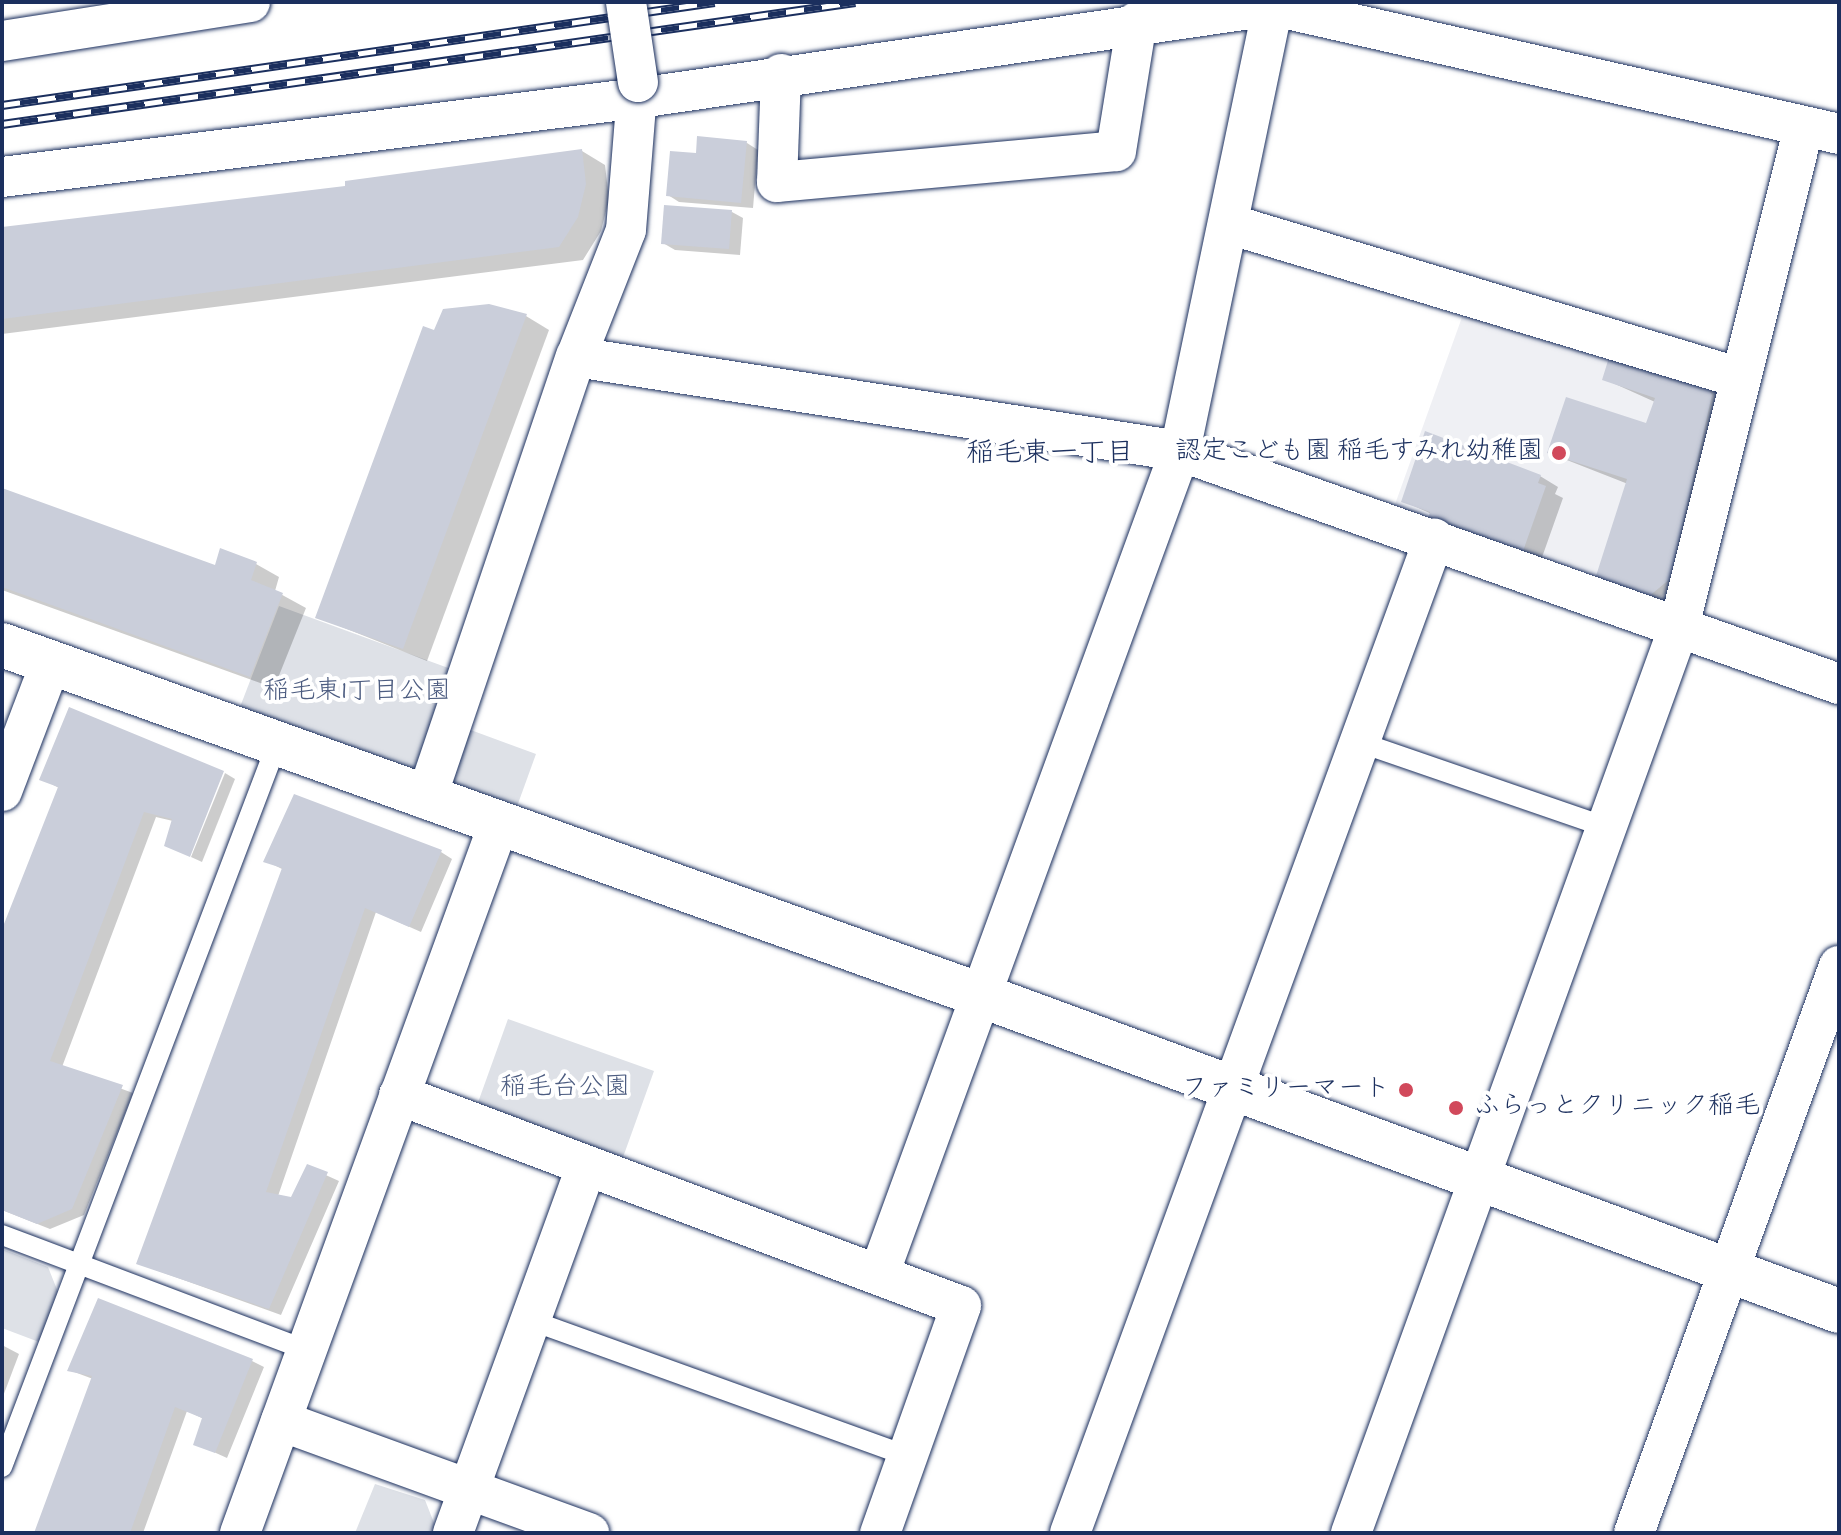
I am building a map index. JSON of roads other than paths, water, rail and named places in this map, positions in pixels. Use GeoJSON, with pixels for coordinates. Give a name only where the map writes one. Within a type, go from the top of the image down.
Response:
{"type":"FeatureCollection","features":[{"type":"Feature","properties":{"kind":"street"},"geometry":{"type":"LineString","coordinates":[[2,41],[207,5],[250,2]]}},
{"type":"Feature","properties":{"kind":"street"},"geometry":{"type":"LineString","coordinates":[[426,799],[576,357],[626,230],[638,90],[626,2]]}},
{"type":"Feature","properties":{"kind":"street"},"geometry":{"type":"LineString","coordinates":[[2,177],[638,90],[781,74],[1283,3],[1822,130],[1740,378],[1679,627],[1351,1533]]}},
{"type":"Feature","properties":{"kind":"street"},"geometry":{"type":"LineString","coordinates":[[879,1274],[1180,451],[1229,224],[1283,3]]}},
{"type":"Feature","properties":{"kind":"street"},"geometry":{"type":"LineString","coordinates":[[781,74],[777,182],[1116,151],[1137,22]]}},
{"type":"Feature","properties":{"kind":"street"},"geometry":{"type":"LineString","coordinates":[[1229,224],[1740,378]]}},
{"type":"Feature","properties":{"kind":"street"},"geometry":{"type":"LineString","coordinates":[[576,357],[1180,451],[1839,684]]}},
{"type":"Feature","properties":{"kind":"street"},"geometry":{"type":"LineString","coordinates":[[1070,1533],[1434,539]]}},
{"type":"Feature","properties":{"kind":"street"},"geometry":{"type":"LineString","coordinates":[[2,645],[498,826],[980,995],[1839,1311]]}},
{"type":"Feature","properties":{"kind":"street"},"geometry":{"type":"LineString","coordinates":[[2,791],[51,662]]}},
{"type":"Feature","properties":{"kind":"street"},"geometry":{"type":"LineString","coordinates":[[240,1533],[498,826]]}},
{"type":"Feature","properties":{"kind":"street"},"geometry":{"type":"LineString","coordinates":[[1634,1533],[1839,966]]}},
{"type":"Feature","properties":{"kind":"street"},"geometry":{"type":"LineString","coordinates":[[399,1095],[586,1168],[961,1306],[880,1533]]}},
{"type":"Feature","properties":{"kind":"street"},"geometry":{"type":"LineString","coordinates":[[453,1533],[586,1168]]}},
{"type":"Feature","properties":{"kind":"street"},"geometry":{"type":"LineString","coordinates":[[281,1421],[589,1533]]}},
{"type":"Feature","properties":{"kind":"lane"},"geometry":{"type":"LineString","coordinates":[[1359,742],[1606,827]]}},
{"type":"Feature","properties":{"kind":"lane"},"geometry":{"type":"LineString","coordinates":[[2,1467],[277,744]]}},
{"type":"Feature","properties":{"kind":"lane"},"geometry":{"type":"LineString","coordinates":[[2,1235],[307,1350]]}},
{"type":"Feature","properties":{"kind":"lane"},"geometry":{"type":"LineString","coordinates":[[530,1320],[908,1456]]}},
{"type":"Feature","properties":{"kind":"railway"},"geometry":{"type":"LineString","coordinates":[[2,105],[715,2]]}},
{"type":"Feature","properties":{"kind":"railway"},"geometry":{"type":"LineString","coordinates":[[2,124],[855,2]]}},
{"type":"Feature","properties":{"kind":"place","name":"認定こども園 稲毛すみれ幼稚園"},"geometry":{"type":"Point","coordinates":[1559,453]}},
{"type":"Feature","properties":{"kind":"place","name":"ファミリーマート"},"geometry":{"type":"Point","coordinates":[1406,1090]}},
{"type":"Feature","properties":{"kind":"place","name":"ふらっとクリニック稲毛"},"geometry":{"type":"Point","coordinates":[1456,1108]}},
{"type":"Feature","properties":{"kind":"district","name":"稲毛東一丁目"},"geometry":{"type":"Point","coordinates":[1050,456]}},
{"type":"Feature","properties":{"kind":"park label","name":"稲毛東1丁目公園"},"geometry":{"type":"Point","coordinates":[357,693]}},
{"type":"Feature","properties":{"kind":"park label","name":"稲毛台公園"},"geometry":{"type":"Point","coordinates":[565,1089]}}]}
